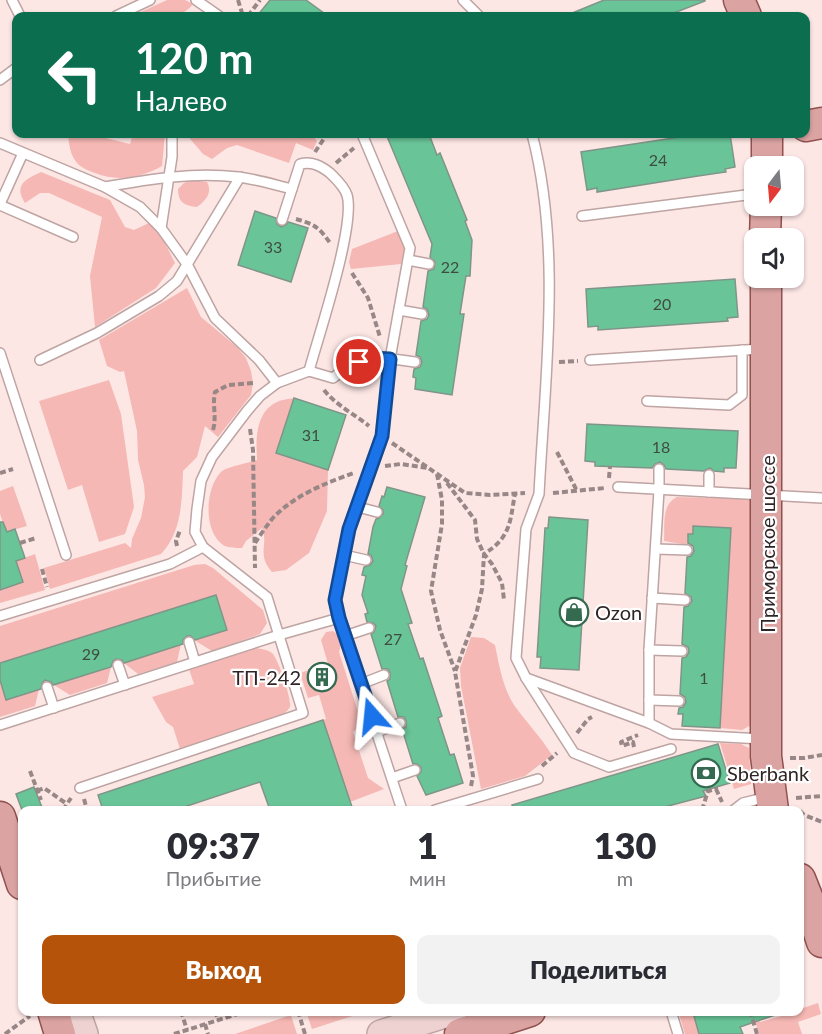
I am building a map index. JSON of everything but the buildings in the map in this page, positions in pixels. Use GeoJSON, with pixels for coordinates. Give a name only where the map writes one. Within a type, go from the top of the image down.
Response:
{"type":"FeatureCollection","features":[{"type":"Feature","properties":{"kind":"main road"},"geometry":{"type":"LineString","coordinates":[[768,156],[769,138]]}},
{"type":"Feature","properties":{"kind":"main road","name":"Приморское шоссе"},"geometry":{"type":"LineString","coordinates":[[764,288],[754,349],[767,494],[766,747],[777,802]]}},
{"type":"Feature","properties":{"kind":"main road"},"geometry":{"type":"LineString","coordinates":[[0,817],[18,872]]}},
{"type":"Feature","properties":{"kind":"main road"},"geometry":{"type":"LineString","coordinates":[[806,893],[822,942]]}},
{"type":"Feature","properties":{"kind":"main road"},"geometry":{"type":"LineString","coordinates":[[44,1016],[60,1034]]}},
{"type":"Feature","properties":{"kind":"main road"},"geometry":{"type":"LineString","coordinates":[[78,1016],[84,1034]]}},
{"type":"Feature","properties":{"kind":"main road"},"geometry":{"type":"LineString","coordinates":[[381,1034],[437,1016]]}},
{"type":"Feature","properties":{"kind":"main road"},"geometry":{"type":"LineString","coordinates":[[461,1034],[515,1016]]}},
{"type":"Feature","properties":{"kind":"lane"},"geometry":{"type":"LineString","coordinates":[[124,12],[150,0]]}},
{"type":"Feature","properties":{"kind":"lane"},"geometry":{"type":"LineString","coordinates":[[196,0],[213,12]]}},
{"type":"Feature","properties":{"kind":"lane"},"geometry":{"type":"LineString","coordinates":[[463,0],[475,12]]}},
{"type":"Feature","properties":{"kind":"lane"},"geometry":{"type":"LineString","coordinates":[[161,228],[172,157],[172,138]]}},
{"type":"Feature","properties":{"kind":"lane"},"geometry":{"type":"LineString","coordinates":[[365,138],[410,248],[390,359],[382,436],[349,529],[335,600],[401,806]]}},
{"type":"Feature","properties":{"kind":"lane"},"geometry":{"type":"LineString","coordinates":[[533,138],[545,205],[550,258],[539,494],[526,529],[516,658],[526,678],[574,753],[609,767],[671,749]]}},
{"type":"Feature","properties":{"kind":"lane"},"geometry":{"type":"LineString","coordinates":[[0,142],[105,187],[140,207],[161,228],[187,264],[215,318],[242,343],[277,383]]}},
{"type":"Feature","properties":{"kind":"lane"},"geometry":{"type":"LineString","coordinates":[[23,153],[0,205],[73,237]]}},
{"type":"Feature","properties":{"kind":"lane"},"geometry":{"type":"LineString","coordinates":[[283,217],[300,164],[313,163],[327,171],[341,183],[347,195],[349,211],[341,258],[309,371]]}},
{"type":"Feature","properties":{"kind":"lane"},"geometry":{"type":"LineString","coordinates":[[105,187],[169,176],[240,177],[292,189]]}},
{"type":"Feature","properties":{"kind":"lane"},"geometry":{"type":"LineString","coordinates":[[40,360],[97,333],[159,296],[177,281],[240,177]]}},
{"type":"Feature","properties":{"kind":"lane"},"geometry":{"type":"LineString","coordinates":[[582,216],[744,196]]}},
{"type":"Feature","properties":{"kind":"lane"},"geometry":{"type":"LineString","coordinates":[[408,260],[429,264]]}},
{"type":"Feature","properties":{"kind":"lane"},"geometry":{"type":"LineString","coordinates":[[399,310],[422,314]]}},
{"type":"Feature","properties":{"kind":"lane"},"geometry":{"type":"LineString","coordinates":[[590,360],[754,349],[742,395],[729,405],[647,401]]}},
{"type":"Feature","properties":{"kind":"lane"},"geometry":{"type":"LineString","coordinates":[[0,353],[66,555]]}},
{"type":"Feature","properties":{"kind":"lane"},"geometry":{"type":"LineString","coordinates":[[80,788],[303,713],[267,597],[203,547],[195,532],[201,482],[212,457],[247,411],[260,396],[277,383],[309,371],[333,378],[348,365],[370,358],[415,362]]}},
{"type":"Feature","properties":{"kind":"lane"},"geometry":{"type":"LineString","coordinates":[[649,723],[649,650],[659,469]]}},
{"type":"Feature","properties":{"kind":"lane"},"geometry":{"type":"LineString","coordinates":[[709,475],[709,492]]}},
{"type":"Feature","properties":{"kind":"lane"},"geometry":{"type":"LineString","coordinates":[[618,487],[822,498]]}},
{"type":"Feature","properties":{"kind":"lane"},"geometry":{"type":"LineString","coordinates":[[358,507],[377,512]]}},
{"type":"Feature","properties":{"kind":"lane"},"geometry":{"type":"LineString","coordinates":[[0,616],[170,564],[203,547]]}},
{"type":"Feature","properties":{"kind":"lane"},"geometry":{"type":"LineString","coordinates":[[656,549],[687,550]]}},
{"type":"Feature","properties":{"kind":"lane"},"geometry":{"type":"LineString","coordinates":[[344,555],[366,560]]}},
{"type":"Feature","properties":{"kind":"lane"},"geometry":{"type":"LineString","coordinates":[[652,598],[685,600]]}},
{"type":"Feature","properties":{"kind":"lane"},"geometry":{"type":"LineString","coordinates":[[0,725],[279,635],[339,618]]}},
{"type":"Feature","properties":{"kind":"lane"},"geometry":{"type":"LineString","coordinates":[[345,636],[369,628]]}},
{"type":"Feature","properties":{"kind":"lane"},"geometry":{"type":"LineString","coordinates":[[189,642],[195,662]]}},
{"type":"Feature","properties":{"kind":"lane"},"geometry":{"type":"LineString","coordinates":[[649,650],[682,651]]}},
{"type":"Feature","properties":{"kind":"lane"},"geometry":{"type":"LineString","coordinates":[[118,665],[125,685]]}},
{"type":"Feature","properties":{"kind":"lane"},"geometry":{"type":"LineString","coordinates":[[361,684],[384,675]]}},
{"type":"Feature","properties":{"kind":"lane"},"geometry":{"type":"LineString","coordinates":[[526,678],[649,723],[671,734],[766,747]]}},
{"type":"Feature","properties":{"kind":"lane"},"geometry":{"type":"LineString","coordinates":[[47,687],[54,708]]}},
{"type":"Feature","properties":{"kind":"lane"},"geometry":{"type":"LineString","coordinates":[[649,700],[679,701]]}},
{"type":"Feature","properties":{"kind":"lane"},"geometry":{"type":"LineString","coordinates":[[377,732],[400,723]]}},
{"type":"Feature","properties":{"kind":"lane"},"geometry":{"type":"LineString","coordinates":[[392,778],[415,770]]}},
{"type":"Feature","properties":{"kind":"lane"},"geometry":{"type":"LineString","coordinates":[[449,806],[538,779]]}},
{"type":"Feature","properties":{"kind":"lane"},"geometry":{"type":"LineString","coordinates":[[739,806],[743,803],[777,802]]}},
{"type":"Feature","properties":{"kind":"lane"},"geometry":{"type":"LineString","coordinates":[[673,1016],[678,1034]]}},
{"type":"Feature","properties":{"kind":"path"},"geometry":{"type":"LineString","coordinates":[[327,171],[362,138]]}},
{"type":"Feature","properties":{"kind":"path"},"geometry":{"type":"LineString","coordinates":[[283,217],[311,223],[320,229],[368,298],[377,333],[390,359]]}},
{"type":"Feature","properties":{"kind":"path"},"geometry":{"type":"LineString","coordinates":[[546,363],[590,360]]}},
{"type":"Feature","properties":{"kind":"path"},"geometry":{"type":"LineString","coordinates":[[309,371],[333,401],[351,411],[382,436],[465,493],[490,495],[515,493],[508,530],[498,545],[484,554]]}},
{"type":"Feature","properties":{"kind":"path"},"geometry":{"type":"LineString","coordinates":[[247,411],[253,450],[255,587]]}},
{"type":"Feature","properties":{"kind":"path"},"geometry":{"type":"LineString","coordinates":[[543,426],[578,491]]}},
{"type":"Feature","properties":{"kind":"path"},"geometry":{"type":"LineString","coordinates":[[255,543],[272,519],[292,501],[335,480],[401,464],[429,468]]}},
{"type":"Feature","properties":{"kind":"path"},"geometry":{"type":"LineString","coordinates":[[0,473],[13,469]]}},
{"type":"Feature","properties":{"kind":"path"},"geometry":{"type":"LineString","coordinates":[[437,474],[442,500],[442,524],[431,591],[440,630],[455,672],[473,776],[469,800]]}},
{"type":"Feature","properties":{"kind":"path"},"geometry":{"type":"LineString","coordinates":[[446,481],[475,520],[477,539],[502,583],[505,607]]}},
{"type":"Feature","properties":{"kind":"path"},"geometry":{"type":"LineString","coordinates":[[539,494],[605,489],[605,484],[616,484],[618,487]]}},
{"type":"Feature","properties":{"kind":"path"},"geometry":{"type":"LineString","coordinates":[[20,543],[36,538]]}},
{"type":"Feature","properties":{"kind":"path"},"geometry":{"type":"LineString","coordinates":[[455,672],[476,615],[482,589],[484,554]]}},
{"type":"Feature","properties":{"kind":"path"},"geometry":{"type":"LineString","coordinates":[[42,569],[48,591]]}},
{"type":"Feature","properties":{"kind":"path"},"geometry":{"type":"LineString","coordinates":[[568,744],[588,719],[613,710]]}},
{"type":"Feature","properties":{"kind":"path"},"geometry":{"type":"LineString","coordinates":[[622,746],[621,741],[633,738]]}},
{"type":"Feature","properties":{"kind":"path"},"geometry":{"type":"LineString","coordinates":[[766,747],[804,758],[822,755]]}},
{"type":"Feature","properties":{"kind":"path"},"geometry":{"type":"LineString","coordinates":[[542,766],[554,756]]}},
{"type":"Feature","properties":{"kind":"path"},"geometry":{"type":"LineString","coordinates":[[30,771],[41,800]]}},
{"type":"Feature","properties":{"kind":"path"},"geometry":{"type":"LineString","coordinates":[[37,791],[44,788],[67,804]]}},
{"type":"Feature","properties":{"kind":"path"},"geometry":{"type":"LineString","coordinates":[[703,806],[708,791],[717,789]]}},
{"type":"Feature","properties":{"kind":"path"},"geometry":{"type":"LineString","coordinates":[[777,802],[822,796]]}},
{"type":"Feature","properties":{"kind":"path"},"geometry":{"type":"LineString","coordinates":[[804,815],[822,822]]}},
{"type":"Feature","properties":{"kind":"path"},"geometry":{"type":"LineString","coordinates":[[5,1034],[36,1016]]}},
{"type":"Feature","properties":{"kind":"path"},"geometry":{"type":"LineString","coordinates":[[183,1016],[187,1030]]}},
{"type":"Feature","properties":{"kind":"path"},"geometry":{"type":"LineString","coordinates":[[217,1016],[218,1020]]}},
{"type":"Feature","properties":{"kind":"path"},"geometry":{"type":"LineString","coordinates":[[174,1034],[231,1016]]}},
{"type":"Feature","properties":{"kind":"path"},"geometry":{"type":"LineString","coordinates":[[300,1016],[305,1034]]}},
{"type":"Feature","properties":{"kind":"path"},"geometry":{"type":"LineString","coordinates":[[751,1016],[756,1034]]}},
{"type":"Feature","properties":{"kind":"path"},"geometry":{"type":"LineString","coordinates":[[205,1024],[208,1034]]}},
{"type":"Feature","properties":{"kind":"shaded area"},"geometry":{"type":"Polygon","coordinates":[[[167,0],[185,0],[193,4],[184,12],[141,12],[167,0]]]}},
{"type":"Feature","properties":{"kind":"shaded area"},"geometry":{"type":"Polygon","coordinates":[[[68,138],[105,138],[130,144],[132,138],[165,138],[162,166],[138,176],[121,178],[95,173],[75,161],[70,150],[68,138]]]}},
{"type":"Feature","properties":{"kind":"shaded area"},"geometry":{"type":"Polygon","coordinates":[[[189,138],[315,138],[317,141],[313,150],[296,143],[289,163],[237,145],[227,148],[212,159],[203,154],[189,138]]]}},
{"type":"Feature","properties":{"kind":"shaded area"},"geometry":{"type":"Polygon","coordinates":[[[41,172],[110,200],[125,227],[134,230],[149,223],[161,235],[175,263],[156,288],[95,327],[90,276],[102,217],[49,193],[40,193],[25,203],[20,192],[23,183],[41,172]]]}},
{"type":"Feature","properties":{"kind":"shaded area"},"geometry":{"type":"Polygon","coordinates":[[[191,180],[207,182],[209,186],[207,196],[197,207],[183,202],[178,193],[178,189],[184,183],[191,180]]]}},
{"type":"Feature","properties":{"kind":"shaded area"},"geometry":{"type":"Polygon","coordinates":[[[398,231],[405,246],[401,264],[351,269],[349,262],[352,249],[398,231]]]}},
{"type":"Feature","properties":{"kind":"shaded area"},"geometry":{"type":"Polygon","coordinates":[[[187,288],[201,317],[237,347],[246,358],[253,383],[251,395],[218,437],[205,426],[197,457],[183,471],[180,515],[173,536],[161,554],[50,589],[44,568],[125,543],[131,548],[132,539],[141,518],[145,497],[144,485],[138,460],[137,431],[124,371],[120,372],[107,366],[99,340],[187,288]]]}},
{"type":"Feature","properties":{"kind":"shaded area"},"geometry":{"type":"Polygon","coordinates":[[[109,380],[121,414],[134,507],[125,534],[99,542],[82,485],[68,490],[39,401],[109,380]]]}},
{"type":"Feature","properties":{"kind":"shaded area"},"geometry":{"type":"Polygon","coordinates":[[[294,398],[276,453],[328,470],[327,511],[309,553],[286,570],[272,572],[265,560],[262,528],[246,541],[242,548],[223,545],[212,530],[209,520],[209,498],[221,472],[257,460],[258,428],[268,408],[279,401],[294,398]]]}},
{"type":"Feature","properties":{"kind":"shaded area"},"geometry":{"type":"Polygon","coordinates":[[[13,486],[27,526],[6,532],[0,514],[0,491],[13,486]]]}},
{"type":"Feature","properties":{"kind":"shaded area"},"geometry":{"type":"Polygon","coordinates":[[[677,497],[752,501],[751,725],[742,730],[720,728],[730,528],[693,526],[693,534],[688,534],[688,545],[664,541],[666,510],[677,497]]]}},
{"type":"Feature","properties":{"kind":"shaded area"},"geometry":{"type":"Polygon","coordinates":[[[35,554],[45,590],[0,603],[0,590],[23,582],[16,561],[35,554]]]}},
{"type":"Feature","properties":{"kind":"shaded area"},"geometry":{"type":"Polygon","coordinates":[[[205,564],[213,568],[263,610],[267,623],[260,634],[212,651],[194,640],[227,630],[215,595],[0,663],[0,626],[194,565],[205,564]]]}},
{"type":"Feature","properties":{"kind":"shaded area"},"geometry":{"type":"Polygon","coordinates":[[[333,631],[340,640],[339,652],[362,724],[353,732],[368,778],[384,789],[350,802],[323,720],[326,719],[319,695],[308,698],[300,673],[309,670],[315,690],[334,684],[321,640],[326,632],[333,631]]]}},
{"type":"Feature","properties":{"kind":"shaded area"},"geometry":{"type":"Polygon","coordinates":[[[471,637],[484,638],[495,645],[510,698],[552,755],[525,776],[481,789],[461,686],[460,668],[471,637]]]}},
{"type":"Feature","properties":{"kind":"shaded area"},"geometry":{"type":"Polygon","coordinates":[[[181,644],[177,662],[138,674],[124,663],[181,644]]]}},
{"type":"Feature","properties":{"kind":"shaded area"},"geometry":{"type":"Polygon","coordinates":[[[255,648],[268,651],[275,656],[287,688],[289,709],[284,714],[180,749],[173,727],[166,722],[152,697],[194,684],[189,669],[255,648]]]}},
{"type":"Feature","properties":{"kind":"shaded area"},"geometry":{"type":"Polygon","coordinates":[[[111,667],[107,683],[70,695],[54,685],[111,667]]]}},
{"type":"Feature","properties":{"kind":"shaded area"},"geometry":{"type":"Polygon","coordinates":[[[0,680],[7,700],[39,689],[35,706],[0,717],[0,680]]]}},
{"type":"Feature","properties":{"kind":"shaded area"},"geometry":{"type":"Polygon","coordinates":[[[720,743],[741,744],[749,748],[751,784],[734,789],[720,743]]]}},
{"type":"Feature","properties":{"kind":"shaded area"},"geometry":{"type":"Polygon","coordinates":[[[818,1003],[821,1014],[798,1022],[802,1034],[759,1034],[754,1016],[758,1016],[760,1022],[782,1016],[804,1016],[804,1008],[818,1003]]]}},
{"type":"Feature","properties":{"kind":"shaded area"},"geometry":{"type":"Polygon","coordinates":[[[291,1016],[297,1034],[235,1034],[291,1016]]]}},
{"type":"Feature","properties":{"kind":"shaded area"},"geometry":{"type":"Polygon","coordinates":[[[308,1016],[352,1016],[312,1029],[308,1016]]]}},
{"type":"Feature","properties":{"kind":"shaded area"},"geometry":{"type":"Polygon","coordinates":[[[680,1016],[694,1016],[699,1034],[685,1034],[680,1016]]]}},
{"type":"Feature","properties":{"kind":"place","name":"Ozon"},"geometry":{"type":"Point","coordinates":[574,612]}},
{"type":"Feature","properties":{"kind":"place","name":"ТП-242"},"geometry":{"type":"Point","coordinates":[322,677]}},
{"type":"Feature","properties":{"kind":"place","name":"Sberbank"},"geometry":{"type":"Point","coordinates":[706,773]}},
{"type":"Feature","properties":{"kind":"route"},"geometry":{"type":"LineString","coordinates":[[359,362],[370,358],[390,359],[382,436],[349,529],[335,600],[372,716]]}}]}
